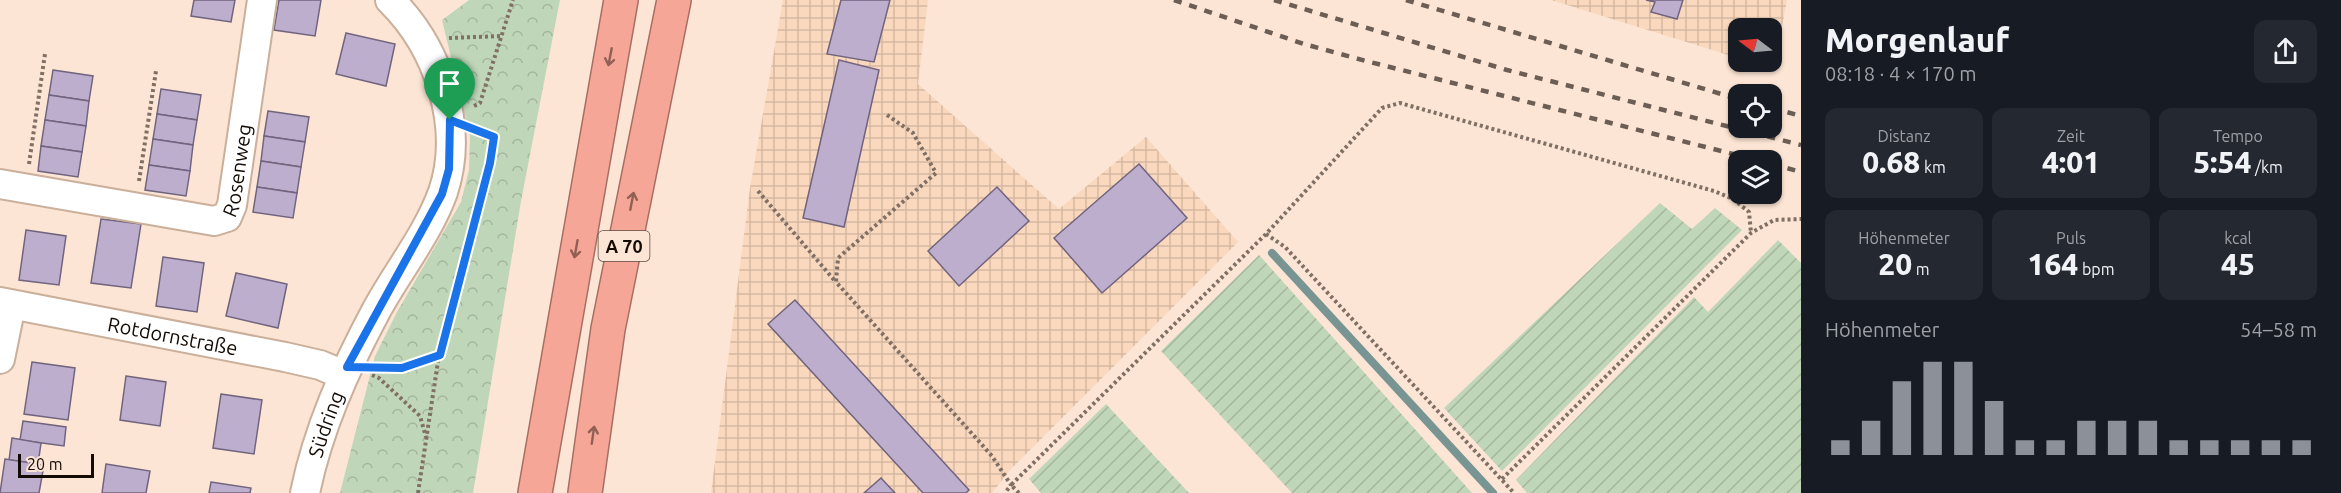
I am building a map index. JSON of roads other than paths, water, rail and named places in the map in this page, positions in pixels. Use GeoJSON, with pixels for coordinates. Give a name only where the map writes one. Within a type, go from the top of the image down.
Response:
{"type":"FeatureCollection","features":[{"type":"Feature","properties":{"kind":"highway","name":"A 70"},"geometry":{"type":"LineString","coordinates":[[535,493],[621,0]]}},
{"type":"Feature","properties":{"kind":"highway","name":"A 70"},"geometry":{"type":"LineString","coordinates":[[585,493],[608,328],[674,0]]}},
{"type":"Feature","properties":{"kind":"street","name":"Rosenweg"},"geometry":{"type":"LineString","coordinates":[[12,187],[214,221],[227,217],[231,205],[262,0]]}},
{"type":"Feature","properties":{"kind":"street","name":"Südring"},"geometry":{"type":"LineString","coordinates":[[305,493],[310,468],[346,371],[442,194],[449,169],[450,120],[438,76],[418,34],[390,0]]}},
{"type":"Feature","properties":{"kind":"street","name":"Rotdornstraße"},"geometry":{"type":"LineString","coordinates":[[5,304],[285,357],[346,371]]}},
{"type":"Feature","properties":{"kind":"street"},"geometry":{"type":"LineString","coordinates":[[0,359],[5,304]]}},
{"type":"Feature","properties":{"kind":"waterway"},"geometry":{"type":"LineString","coordinates":[[1272,253],[1493,493]]}},
{"type":"Feature","properties":{"kind":"railway"},"geometry":{"type":"LineString","coordinates":[[1174,0],[1304,44],[1728,153]]}},
{"type":"Feature","properties":{"kind":"railway"},"geometry":{"type":"LineString","coordinates":[[1274,0],[1507,70],[1801,145]]}},
{"type":"Feature","properties":{"kind":"railway"},"geometry":{"type":"LineString","coordinates":[[1406,0],[1728,96]]}},
{"type":"Feature","properties":{"kind":"railway"},"geometry":{"type":"LineString","coordinates":[[1782,111],[1801,116]]}},
{"type":"Feature","properties":{"kind":"railway"},"geometry":{"type":"LineString","coordinates":[[1782,167],[1801,172]]}}]}
